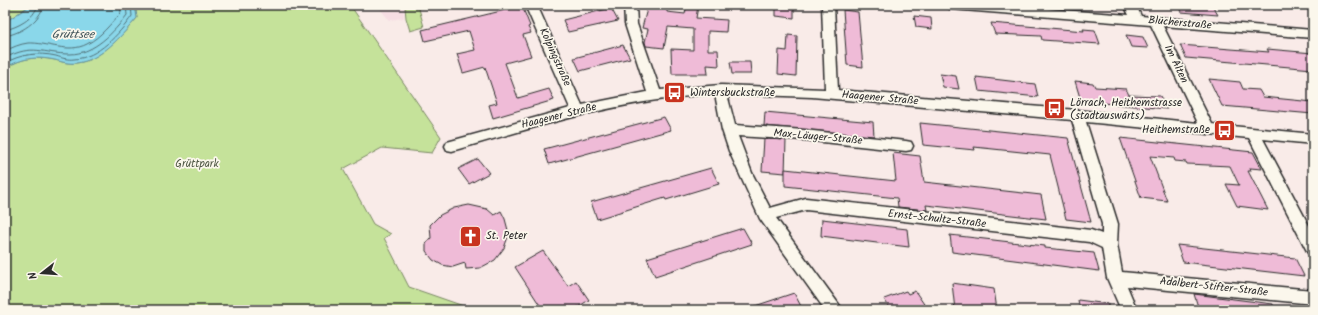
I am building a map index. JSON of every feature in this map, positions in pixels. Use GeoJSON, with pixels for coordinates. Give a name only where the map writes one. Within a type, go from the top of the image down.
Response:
{"type":"FeatureCollection","features":[{"type":"Feature","properties":{"kind":"street","name":"Kolpingstraße"},"geometry":{"type":"LineString","coordinates":[[531,5],[578,110]]}},
{"type":"Feature","properties":{"kind":"street"},"geometry":{"type":"LineString","coordinates":[[630,5],[631,24],[655,95]]}},
{"type":"Feature","properties":{"kind":"street"},"geometry":{"type":"LineString","coordinates":[[828,5],[832,94]]}},
{"type":"Feature","properties":{"kind":"street","name":"Blücherstraße"},"geometry":{"type":"LineString","coordinates":[[950,5],[1313,34]]}},
{"type":"Feature","properties":{"kind":"street"},"geometry":{"type":"LineString","coordinates":[[1130,5],[1136,19]]}},
{"type":"Feature","properties":{"kind":"street","name":"Im Alten"},"geometry":{"type":"LineString","coordinates":[[1155,21],[1208,129]]}},
{"type":"Feature","properties":{"kind":"street","name":"Haagener Straße"},"geometry":{"type":"LineString","coordinates":[[452,146],[578,110],[655,95],[772,88],[1077,115],[1313,139]]}},
{"type":"Feature","properties":{"kind":"street"},"geometry":{"type":"LineString","coordinates":[[720,90],[729,130],[743,171],[765,215],[797,262],[836,310]]}},
{"type":"Feature","properties":{"kind":"street"},"geometry":{"type":"LineString","coordinates":[[1077,115],[1110,224],[1109,244],[1115,278],[1129,310]]}},
{"type":"Feature","properties":{"kind":"street","name":"Max-Läuger-Straße"},"geometry":{"type":"LineString","coordinates":[[729,130],[804,135],[906,146]]}},
{"type":"Feature","properties":{"kind":"street"},"geometry":{"type":"LineString","coordinates":[[1253,133],[1313,248]]}},
{"type":"Feature","properties":{"kind":"street","name":"Ernst-Schultz-Straße"},"geometry":{"type":"LineString","coordinates":[[765,215],[806,204],[1091,236],[1109,244]]}},
{"type":"Feature","properties":{"kind":"street","name":"Adalbert-Stifter-Straße"},"geometry":{"type":"LineString","coordinates":[[1115,278],[1313,297]]}},
{"type":"Feature","properties":{"kind":"shaded area"},"geometry":{"type":"Polygon","coordinates":[[[377,5],[405,5],[404,18],[389,20],[377,5]]]}},
{"type":"Feature","properties":{"kind":"green space"},"geometry":{"type":"Polygon","coordinates":[[[5,5],[31,5],[5,22],[5,5]]]}},
{"type":"Feature","properties":{"kind":"green space","name":"Grüttpark"},"geometry":{"type":"Polygon","coordinates":[[[135,5],[350,5],[441,137],[432,153],[382,148],[343,169],[373,224],[391,234],[384,238],[409,287],[475,310],[5,310],[5,68],[23,60],[35,58],[73,63],[94,58],[110,46],[137,18],[135,5]]]}},
{"type":"Feature","properties":{"kind":"green space"},"geometry":{"type":"Polygon","coordinates":[[[418,5],[424,27],[410,31],[406,18],[405,7],[418,5]]]}},
{"type":"Feature","properties":{"kind":"water","name":"Grüttsee"},"geometry":{"type":"Polygon","coordinates":[[[31,5],[135,5],[137,18],[110,46],[94,58],[76,63],[66,63],[55,60],[35,58],[17,62],[5,68],[5,22],[31,5]]]}},
{"type":"Feature","properties":{"kind":"building"},"geometry":{"type":"Polygon","coordinates":[[[648,5],[667,6],[667,12],[685,14],[687,5],[698,6],[696,18],[727,20],[726,32],[708,31],[708,50],[718,50],[719,66],[707,65],[708,74],[672,74],[671,49],[693,50],[693,29],[668,27],[664,48],[646,46],[645,42],[648,29],[642,28],[648,5]]]}},
{"type":"Feature","properties":{"kind":"building"},"geometry":{"type":"Polygon","coordinates":[[[776,5],[794,5],[794,18],[776,16],[776,5]]]}},
{"type":"Feature","properties":{"kind":"building"},"geometry":{"type":"Polygon","coordinates":[[[1182,5],[1212,5],[1218,15],[1181,12],[1182,5]]]}},
{"type":"Feature","properties":{"kind":"building"},"geometry":{"type":"Polygon","coordinates":[[[522,6],[530,26],[528,27],[531,33],[523,35],[531,56],[505,63],[518,98],[549,89],[554,100],[493,118],[489,105],[497,103],[485,67],[463,73],[457,54],[475,50],[469,31],[425,41],[422,30],[522,6]]]}},
{"type":"Feature","properties":{"kind":"building"},"geometry":{"type":"Polygon","coordinates":[[[611,8],[618,21],[568,32],[563,20],[611,8]]]}},
{"type":"Feature","properties":{"kind":"building"},"geometry":{"type":"Polygon","coordinates":[[[843,10],[858,12],[863,67],[847,65],[843,10]]]}},
{"type":"Feature","properties":{"kind":"building"},"geometry":{"type":"Polygon","coordinates":[[[914,16],[931,18],[932,29],[916,27],[914,16]]]}},
{"type":"Feature","properties":{"kind":"building"},"geometry":{"type":"Polygon","coordinates":[[[991,23],[1084,31],[1083,29],[1095,30],[1100,44],[1042,40],[1041,36],[995,34],[991,23]]]}},
{"type":"Feature","properties":{"kind":"building"},"geometry":{"type":"Polygon","coordinates":[[[788,35],[797,36],[796,76],[778,74],[779,50],[787,51],[788,35]]]}},
{"type":"Feature","properties":{"kind":"building"},"geometry":{"type":"Polygon","coordinates":[[[1126,35],[1143,37],[1148,48],[1131,47],[1126,35]]]}},
{"type":"Feature","properties":{"kind":"building"},"geometry":{"type":"Polygon","coordinates":[[[623,45],[630,58],[580,71],[574,58],[623,45]]]}},
{"type":"Feature","properties":{"kind":"building"},"geometry":{"type":"Polygon","coordinates":[[[1180,45],[1269,52],[1267,49],[1313,53],[1313,69],[1186,58],[1180,45]]]}},
{"type":"Feature","properties":{"kind":"building"},"geometry":{"type":"Polygon","coordinates":[[[730,62],[750,62],[751,74],[732,74],[730,62]]]}},
{"type":"Feature","properties":{"kind":"building"},"geometry":{"type":"Polygon","coordinates":[[[940,74],[956,76],[959,89],[943,87],[940,74]]]}},
{"type":"Feature","properties":{"kind":"building"},"geometry":{"type":"Polygon","coordinates":[[[976,77],[1035,84],[1038,97],[979,91],[976,77]]]}},
{"type":"Feature","properties":{"kind":"building"},"geometry":{"type":"Polygon","coordinates":[[[1209,79],[1240,82],[1243,89],[1259,90],[1263,97],[1313,102],[1313,114],[1222,106],[1209,79]]]}},
{"type":"Feature","properties":{"kind":"building"},"geometry":{"type":"Polygon","coordinates":[[[1075,81],[1093,83],[1095,87],[1126,89],[1129,95],[1160,96],[1167,109],[1081,101],[1075,81]]]}},
{"type":"Feature","properties":{"kind":"building"},"geometry":{"type":"Polygon","coordinates":[[[765,112],[873,122],[874,136],[764,126],[765,112]]]}},
{"type":"Feature","properties":{"kind":"building"},"geometry":{"type":"Polygon","coordinates":[[[664,117],[671,130],[549,164],[544,149],[664,117]]]}},
{"type":"Feature","properties":{"kind":"building"},"geometry":{"type":"Polygon","coordinates":[[[920,123],[1068,138],[1091,222],[1066,219],[1050,155],[974,147],[975,150],[923,145],[920,123]]]}},
{"type":"Feature","properties":{"kind":"building"},"geometry":{"type":"Polygon","coordinates":[[[1120,138],[1253,152],[1262,169],[1250,168],[1251,171],[1248,171],[1268,210],[1237,206],[1226,184],[1239,185],[1230,166],[1187,164],[1186,162],[1175,161],[1174,158],[1150,156],[1167,201],[1141,198],[1120,138]]]}},
{"type":"Feature","properties":{"kind":"building"},"geometry":{"type":"Polygon","coordinates":[[[764,139],[786,140],[785,173],[762,171],[764,139]]]}},
{"type":"Feature","properties":{"kind":"building"},"geometry":{"type":"Polygon","coordinates":[[[893,153],[920,156],[924,182],[1041,195],[1046,219],[926,205],[927,210],[898,207],[897,198],[785,186],[785,169],[896,181],[893,153]]]}},
{"type":"Feature","properties":{"kind":"building"},"geometry":{"type":"Polygon","coordinates":[[[478,159],[489,173],[469,184],[458,169],[478,159]]]}},
{"type":"Feature","properties":{"kind":"building"},"geometry":{"type":"Polygon","coordinates":[[[711,168],[719,184],[666,200],[665,198],[597,219],[591,202],[711,168]]]}},
{"type":"Feature","properties":{"kind":"building","name":"St. Peter"},"geometry":{"type":"Polygon","coordinates":[[[469,205],[487,209],[494,215],[501,211],[509,234],[504,248],[495,260],[480,268],[466,269],[465,263],[453,267],[442,265],[433,260],[426,251],[426,244],[431,238],[430,225],[440,215],[454,208],[469,205]]]}},
{"type":"Feature","properties":{"kind":"building"},"geometry":{"type":"Polygon","coordinates":[[[822,219],[907,229],[909,247],[821,236],[822,219]]]}},
{"type":"Feature","properties":{"kind":"building"},"geometry":{"type":"Polygon","coordinates":[[[743,228],[752,244],[655,276],[647,258],[743,228]]]}},
{"type":"Feature","properties":{"kind":"building"},"geometry":{"type":"Polygon","coordinates":[[[950,235],[1094,253],[1099,271],[952,252],[950,235]]]}},
{"type":"Feature","properties":{"kind":"building"},"geometry":{"type":"Polygon","coordinates":[[[1177,245],[1295,258],[1304,276],[1183,262],[1177,245]]]}},
{"type":"Feature","properties":{"kind":"building"},"geometry":{"type":"Polygon","coordinates":[[[543,251],[568,286],[576,281],[589,300],[573,310],[564,310],[561,306],[555,310],[543,310],[515,267],[543,251]]]}},
{"type":"Feature","properties":{"kind":"building"},"geometry":{"type":"Polygon","coordinates":[[[952,283],[994,289],[997,310],[955,310],[952,283]]]}},
{"type":"Feature","properties":{"kind":"building"},"geometry":{"type":"Polygon","coordinates":[[[906,291],[908,294],[915,291],[928,310],[891,310],[884,299],[906,291]]]}},
{"type":"Feature","properties":{"kind":"building"},"geometry":{"type":"Polygon","coordinates":[[[794,293],[803,310],[749,310],[749,308],[794,293]]]}},
{"type":"Feature","properties":{"kind":"building"},"geometry":{"type":"Polygon","coordinates":[[[1194,294],[1273,304],[1273,310],[1199,310],[1194,294]]]}},
{"type":"Feature","properties":{"kind":"building"},"geometry":{"type":"Polygon","coordinates":[[[1078,300],[1108,304],[1108,310],[1080,310],[1078,300]]]}},
{"type":"Feature","properties":{"kind":"place","name":"Wintersbuckstraße"},"geometry":{"type":"Point","coordinates":[674,93]}},
{"type":"Feature","properties":{"kind":"place","name":"Lörrach, Heithemstrasse (stadtauswärts)"},"geometry":{"type":"Point","coordinates":[1055,109]}},
{"type":"Feature","properties":{"kind":"place","name":"Heithemstraße"},"geometry":{"type":"Point","coordinates":[1225,130]}},
{"type":"Feature","properties":{"kind":"place","name":"St. Peter"},"geometry":{"type":"Point","coordinates":[470,236]}}]}
